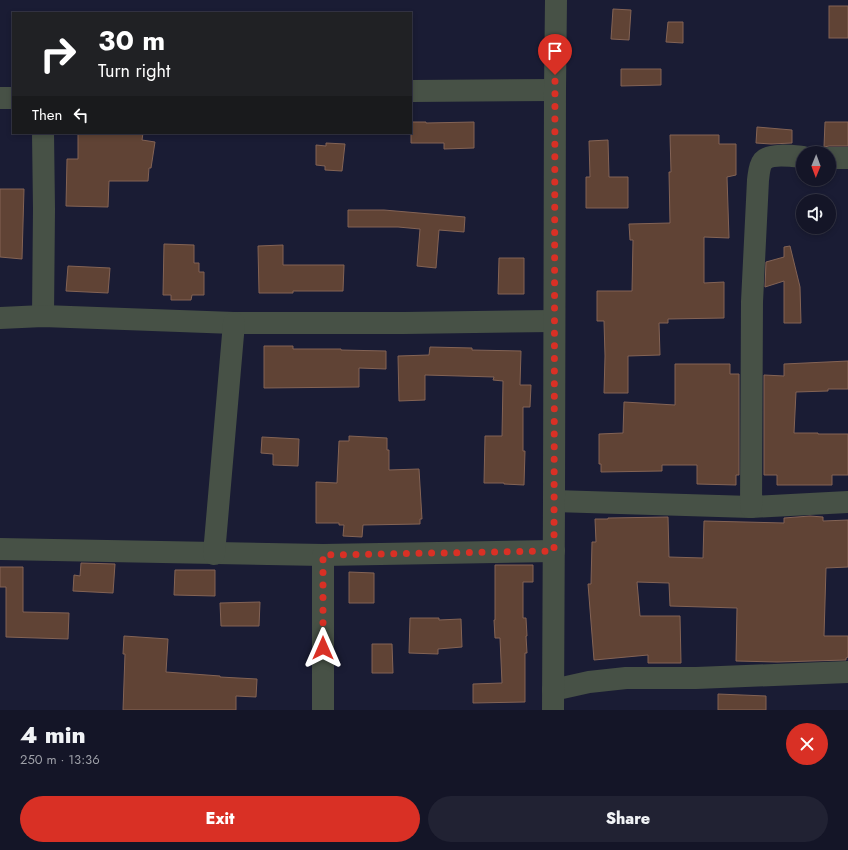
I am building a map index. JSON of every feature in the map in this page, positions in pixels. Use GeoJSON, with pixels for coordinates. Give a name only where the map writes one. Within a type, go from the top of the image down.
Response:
{"type":"FeatureCollection","features":[{"type":"Feature","properties":{"kind":"street"},"geometry":{"type":"LineString","coordinates":[[556,0],[553,700],[589,682],[626,678],[696,678],[848,672]]}},
{"type":"Feature","properties":{"kind":"street"},"geometry":{"type":"LineString","coordinates":[[412,91],[555,90]]}},
{"type":"Feature","properties":{"kind":"street"},"geometry":{"type":"LineString","coordinates":[[0,98],[12,98]]}},
{"type":"Feature","properties":{"kind":"street"},"geometry":{"type":"LineString","coordinates":[[43,134],[43,316]]}},
{"type":"Feature","properties":{"kind":"street"},"geometry":{"type":"LineString","coordinates":[[751,507],[752,302],[758,180],[760,167],[763,161],[768,157],[796,157]]}},
{"type":"Feature","properties":{"kind":"street"},"geometry":{"type":"LineString","coordinates":[[836,158],[848,158]]}},
{"type":"Feature","properties":{"kind":"street"},"geometry":{"type":"LineString","coordinates":[[0,318],[43,316],[234,323],[554,321]]}},
{"type":"Feature","properties":{"kind":"street"},"geometry":{"type":"LineString","coordinates":[[214,554],[234,323]]}},
{"type":"Feature","properties":{"kind":"street"},"geometry":{"type":"LineString","coordinates":[[554,501],[751,507],[848,502]]}},
{"type":"Feature","properties":{"kind":"street"},"geometry":{"type":"LineString","coordinates":[[0,549],[323,555],[554,551]]}},
{"type":"Feature","properties":{"kind":"street"},"geometry":{"type":"LineString","coordinates":[[323,555],[323,710]]}},
{"type":"Feature","properties":{"kind":"building"},"geometry":{"type":"Polygon","coordinates":[[[829,6],[848,6],[848,38],[829,38],[829,6]]]}},
{"type":"Feature","properties":{"kind":"building"},"geometry":{"type":"Polygon","coordinates":[[[613,9],[631,10],[629,40],[611,39],[613,9]]]}},
{"type":"Feature","properties":{"kind":"building"},"geometry":{"type":"Polygon","coordinates":[[[668,22],[683,22],[683,43],[666,42],[668,22]]]}},
{"type":"Feature","properties":{"kind":"building"},"geometry":{"type":"Polygon","coordinates":[[[621,69],[661,69],[661,85],[621,86],[621,69]]]}},
{"type":"Feature","properties":{"kind":"building"},"geometry":{"type":"Polygon","coordinates":[[[412,122],[474,122],[474,148],[444,149],[444,143],[411,143],[412,122]]]}},
{"type":"Feature","properties":{"kind":"building"},"geometry":{"type":"Polygon","coordinates":[[[825,122],[848,122],[848,146],[824,146],[825,122]]]}},
{"type":"Feature","properties":{"kind":"building"},"geometry":{"type":"Polygon","coordinates":[[[757,127],[792,130],[792,143],[756,143],[757,127]]]}},
{"type":"Feature","properties":{"kind":"building"},"geometry":{"type":"Polygon","coordinates":[[[78,134],[143,134],[142,140],[155,142],[151,168],[149,168],[148,181],[109,181],[108,207],[66,206],[67,159],[78,159],[78,134]]]}},
{"type":"Feature","properties":{"kind":"building"},"geometry":{"type":"Polygon","coordinates":[[[670,135],[719,135],[719,144],[736,144],[736,175],[727,177],[729,238],[704,237],[704,283],[724,282],[724,318],[668,319],[668,323],[659,323],[660,355],[628,356],[628,393],[604,393],[604,321],[597,321],[597,291],[632,291],[633,240],[630,240],[629,224],[670,223],[670,135]]]}},
{"type":"Feature","properties":{"kind":"building"},"geometry":{"type":"Polygon","coordinates":[[[608,140],[609,177],[628,177],[628,208],[586,208],[586,177],[590,177],[589,141],[608,140]]]}},
{"type":"Feature","properties":{"kind":"building"},"geometry":{"type":"Polygon","coordinates":[[[326,143],[345,144],[342,171],[325,170],[325,166],[316,165],[316,145],[326,146],[326,143]]]}},
{"type":"Feature","properties":{"kind":"building"},"geometry":{"type":"Polygon","coordinates":[[[0,189],[24,189],[22,259],[0,257],[0,189]]]}},
{"type":"Feature","properties":{"kind":"building"},"geometry":{"type":"Polygon","coordinates":[[[348,210],[384,210],[465,217],[464,232],[439,230],[436,268],[417,266],[420,229],[398,227],[348,227],[348,210]]]}},
{"type":"Feature","properties":{"kind":"building"},"geometry":{"type":"Polygon","coordinates":[[[164,244],[194,245],[194,263],[199,263],[199,272],[204,272],[204,295],[192,295],[191,300],[171,300],[171,295],[163,295],[164,244]]]}},
{"type":"Feature","properties":{"kind":"building"},"geometry":{"type":"Polygon","coordinates":[[[283,245],[283,265],[344,265],[343,291],[259,293],[258,246],[283,245]]]}},
{"type":"Feature","properties":{"kind":"building"},"geometry":{"type":"Polygon","coordinates":[[[790,246],[800,287],[801,323],[784,323],[784,281],[765,287],[766,262],[784,257],[784,247],[790,246]]]}},
{"type":"Feature","properties":{"kind":"building"},"geometry":{"type":"Polygon","coordinates":[[[499,258],[524,258],[524,294],[498,294],[499,258]]]}},
{"type":"Feature","properties":{"kind":"building"},"geometry":{"type":"Polygon","coordinates":[[[68,266],[110,268],[108,293],[66,291],[68,266]]]}},
{"type":"Feature","properties":{"kind":"building"},"geometry":{"type":"Polygon","coordinates":[[[264,346],[293,346],[293,349],[386,351],[386,369],[359,368],[359,387],[264,388],[264,346]]]}},
{"type":"Feature","properties":{"kind":"building"},"geometry":{"type":"Polygon","coordinates":[[[430,347],[521,351],[520,385],[531,385],[530,407],[523,407],[523,451],[525,451],[524,485],[484,483],[485,436],[502,436],[503,381],[493,380],[494,377],[425,375],[425,400],[399,401],[398,356],[429,355],[430,347]]]}},
{"type":"Feature","properties":{"kind":"building"},"geometry":{"type":"Polygon","coordinates":[[[848,361],[848,389],[796,392],[794,433],[848,434],[848,475],[832,475],[832,485],[777,485],[777,475],[764,475],[764,375],[784,376],[784,364],[848,361]]]}},
{"type":"Feature","properties":{"kind":"building"},"geometry":{"type":"Polygon","coordinates":[[[675,364],[730,364],[730,374],[739,374],[739,475],[736,475],[736,485],[697,484],[697,465],[662,465],[662,471],[601,472],[601,464],[599,464],[599,434],[623,433],[624,402],[675,405],[675,364]]]}},
{"type":"Feature","properties":{"kind":"building"},"geometry":{"type":"Polygon","coordinates":[[[349,436],[387,438],[387,450],[389,450],[389,470],[419,469],[422,519],[420,519],[420,524],[363,525],[362,537],[343,536],[344,525],[339,525],[339,523],[316,523],[316,482],[337,483],[339,441],[349,441],[349,436]]]}},
{"type":"Feature","properties":{"kind":"building"},"geometry":{"type":"Polygon","coordinates":[[[262,437],[299,439],[298,466],[273,465],[273,454],[261,453],[262,437]]]}},
{"type":"Feature","properties":{"kind":"building"},"geometry":{"type":"Polygon","coordinates":[[[810,516],[823,517],[823,521],[848,520],[848,567],[826,568],[824,636],[848,636],[848,657],[846,660],[777,662],[736,661],[737,608],[670,606],[669,583],[637,582],[640,616],[680,616],[681,663],[648,663],[648,655],[594,660],[588,584],[591,584],[592,542],[596,542],[595,519],[668,517],[669,557],[703,558],[704,521],[784,523],[784,518],[810,516]]]}},
{"type":"Feature","properties":{"kind":"building"},"geometry":{"type":"Polygon","coordinates":[[[81,563],[115,564],[113,593],[73,591],[74,575],[80,576],[81,563]]]}},
{"type":"Feature","properties":{"kind":"building"},"geometry":{"type":"Polygon","coordinates":[[[495,565],[533,565],[533,582],[523,582],[523,618],[526,618],[527,636],[527,653],[525,653],[525,702],[473,703],[473,684],[502,683],[500,638],[495,638],[495,565]]]}},
{"type":"Feature","properties":{"kind":"building"},"geometry":{"type":"Polygon","coordinates":[[[0,567],[23,567],[23,612],[69,613],[68,639],[6,637],[6,587],[0,587],[0,567]]]}},
{"type":"Feature","properties":{"kind":"building"},"geometry":{"type":"Polygon","coordinates":[[[175,570],[215,570],[215,596],[174,595],[175,570]]]}},
{"type":"Feature","properties":{"kind":"building"},"geometry":{"type":"Polygon","coordinates":[[[349,572],[374,573],[374,603],[349,603],[349,572]]]}},
{"type":"Feature","properties":{"kind":"building"},"geometry":{"type":"Polygon","coordinates":[[[260,602],[259,626],[221,626],[220,603],[260,602]]]}},
{"type":"Feature","properties":{"kind":"building"},"geometry":{"type":"Polygon","coordinates":[[[410,618],[439,618],[439,620],[461,619],[462,647],[438,649],[438,654],[409,653],[410,618]]]}},
{"type":"Feature","properties":{"kind":"building"},"geometry":{"type":"Polygon","coordinates":[[[124,636],[168,639],[166,672],[257,679],[256,697],[236,696],[236,710],[123,710],[125,654],[123,654],[124,636]]]}},
{"type":"Feature","properties":{"kind":"building"},"geometry":{"type":"Polygon","coordinates":[[[372,644],[392,644],[393,673],[372,673],[372,644]]]}},
{"type":"Feature","properties":{"kind":"building"},"geometry":{"type":"Polygon","coordinates":[[[718,694],[766,696],[766,710],[718,710],[718,694]]]}},
{"type":"Feature","properties":{"kind":"route"},"geometry":{"type":"LineString","coordinates":[[323,648],[323,555],[554,551],[555,75]]}}]}
